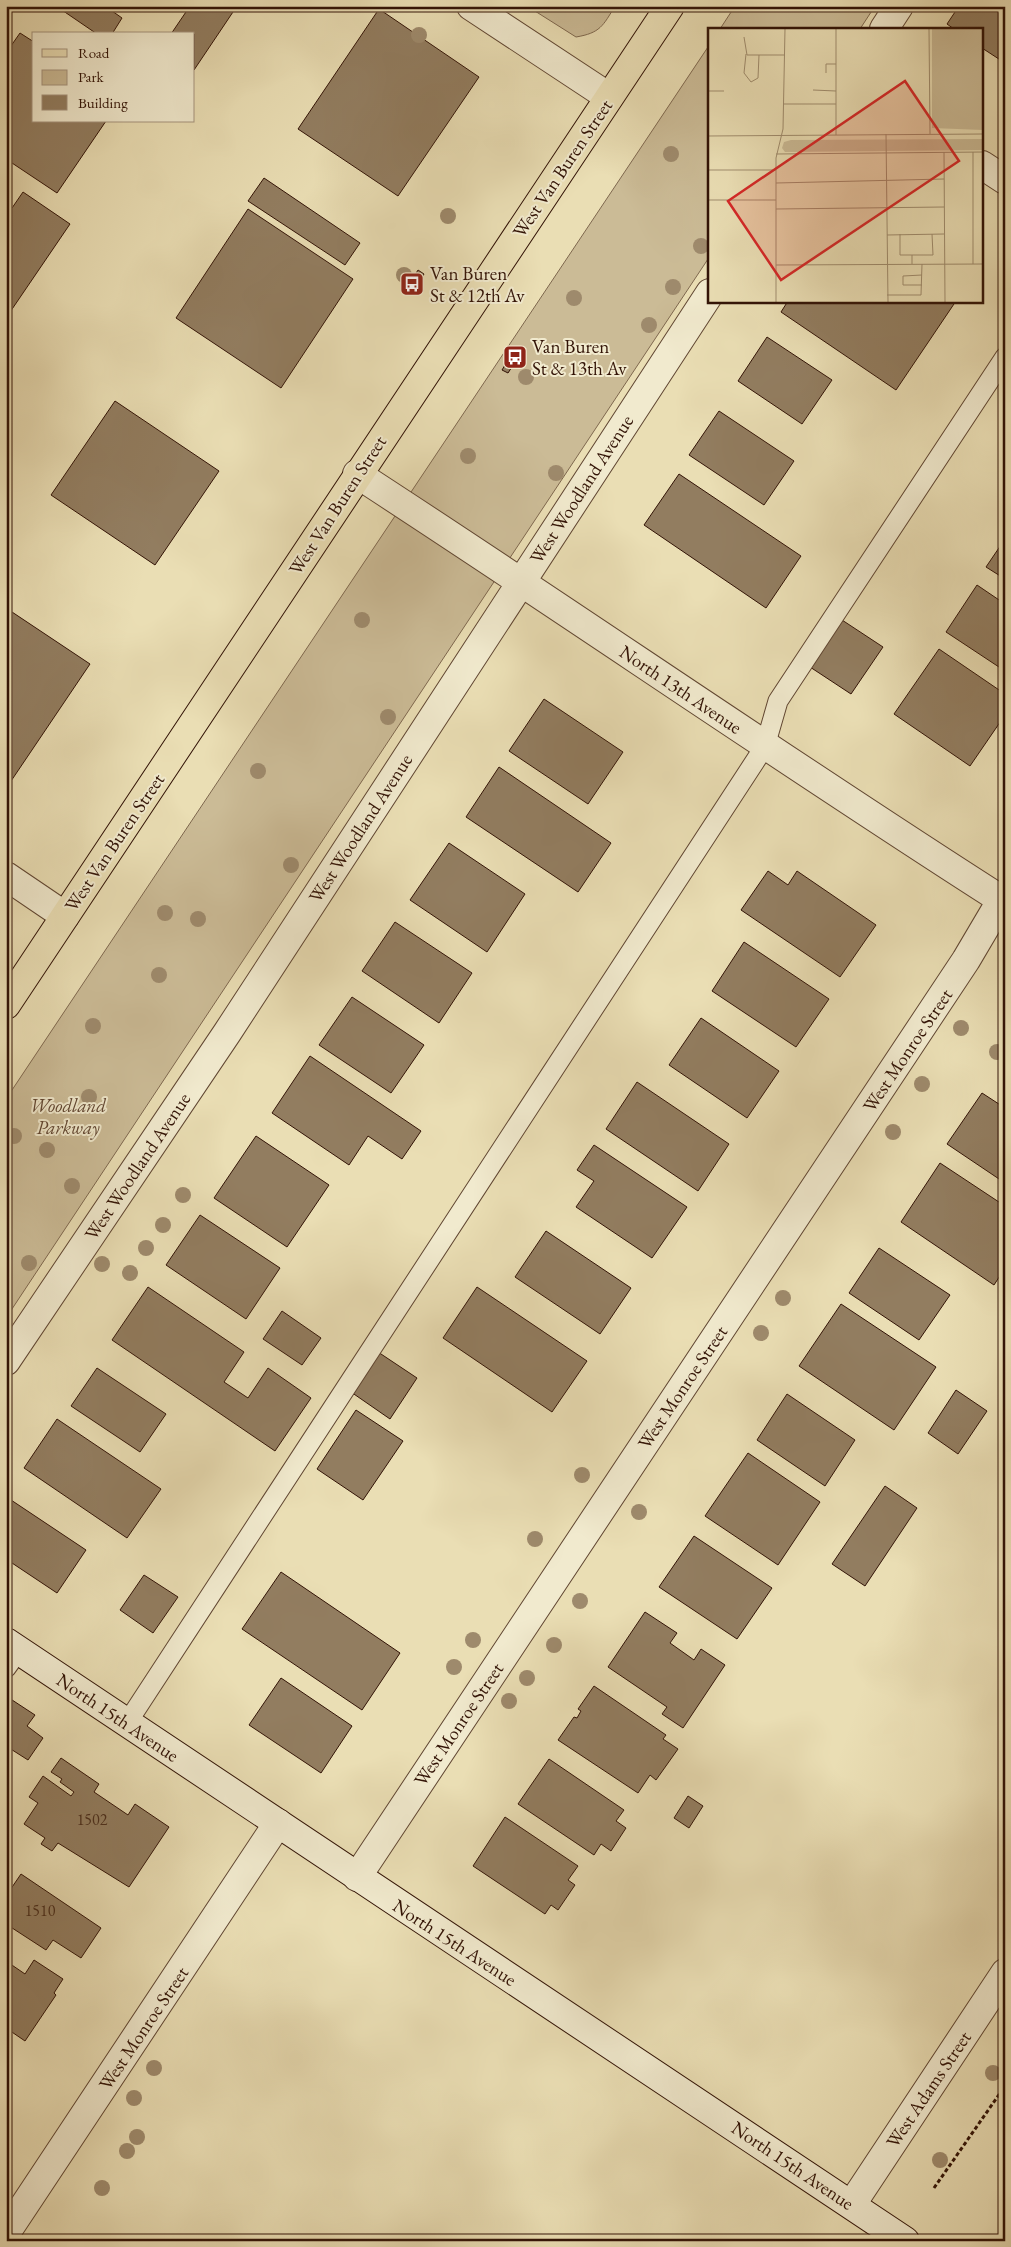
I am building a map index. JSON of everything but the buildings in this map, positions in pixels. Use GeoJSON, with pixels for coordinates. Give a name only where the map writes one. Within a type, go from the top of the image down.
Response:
{"type":"FeatureCollection","features":[{"type":"Feature","properties":{"kind":"main road","name":"West Van Buren Street"},"geometry":{"type":"LineString","coordinates":[[6,1005],[357,474],[670,6]]}},
{"type":"Feature","properties":{"kind":"street"},"geometry":{"type":"LineString","coordinates":[[471,6],[609,97]]}},
{"type":"Feature","properties":{"kind":"street"},"geometry":{"type":"LineString","coordinates":[[885,28],[900,6]]}},
{"type":"Feature","properties":{"kind":"street"},"geometry":{"type":"LineString","coordinates":[[984,166],[1005,180]]}},
{"type":"Feature","properties":{"kind":"street","name":"West Woodland Avenue"},"geometry":{"type":"LineString","coordinates":[[6,1361],[227,1034],[521,580],[708,296]]}},
{"type":"Feature","properties":{"kind":"street","name":"North 13th Avenue"},"geometry":{"type":"LineString","coordinates":[[357,474],[521,580],[765,746],[1004,899]]}},
{"type":"Feature","properties":{"kind":"street"},"geometry":{"type":"LineString","coordinates":[[6,876],[65,916]]}},
{"type":"Feature","properties":{"kind":"street","name":"West Monroe Street"},"geometry":{"type":"LineString","coordinates":[[357,1877],[961,969],[1004,899]]}},
{"type":"Feature","properties":{"kind":"street","name":"North 15th Avenue"},"geometry":{"type":"LineString","coordinates":[[10,1654],[127,1723],[905,2241]]}},
{"type":"Feature","properties":{"kind":"street","name":"West Monroe Street"},"geometry":{"type":"LineString","coordinates":[[6,2233],[278,1823]]}},
{"type":"Feature","properties":{"kind":"street","name":"West Adams Street"},"geometry":{"type":"LineString","coordinates":[[852,2204],[1005,1973]]}},
{"type":"Feature","properties":{"kind":"lane"},"geometry":{"type":"LineString","coordinates":[[127,1723],[765,746],[778,701],[1005,357]]}},
{"type":"Feature","properties":{"kind":"path"},"geometry":{"type":"LineString","coordinates":[[934,2188],[1005,2086]]}},
{"type":"Feature","properties":{"kind":"green space"},"geometry":{"type":"Polygon","coordinates":[[[527,6],[615,6],[596,31],[576,37],[527,6]]]}},
{"type":"Feature","properties":{"kind":"green space"},"geometry":{"type":"Polygon","coordinates":[[[735,6],[875,6],[861,28],[721,28],[735,6]]]}},
{"type":"Feature","properties":{"kind":"green space","name":"Woodland Parkway"},"geometry":{"type":"Polygon","coordinates":[[[708,47],[708,259],[6,1318],[6,1099],[708,47]]]}},
{"type":"Feature","properties":{"kind":"place","name":"Van Buren St & 12th Av"},"geometry":{"type":"Point","coordinates":[412,284]}},
{"type":"Feature","properties":{"kind":"place","name":"Van Buren St & 13th Av"},"geometry":{"type":"Point","coordinates":[515,357]}}]}
